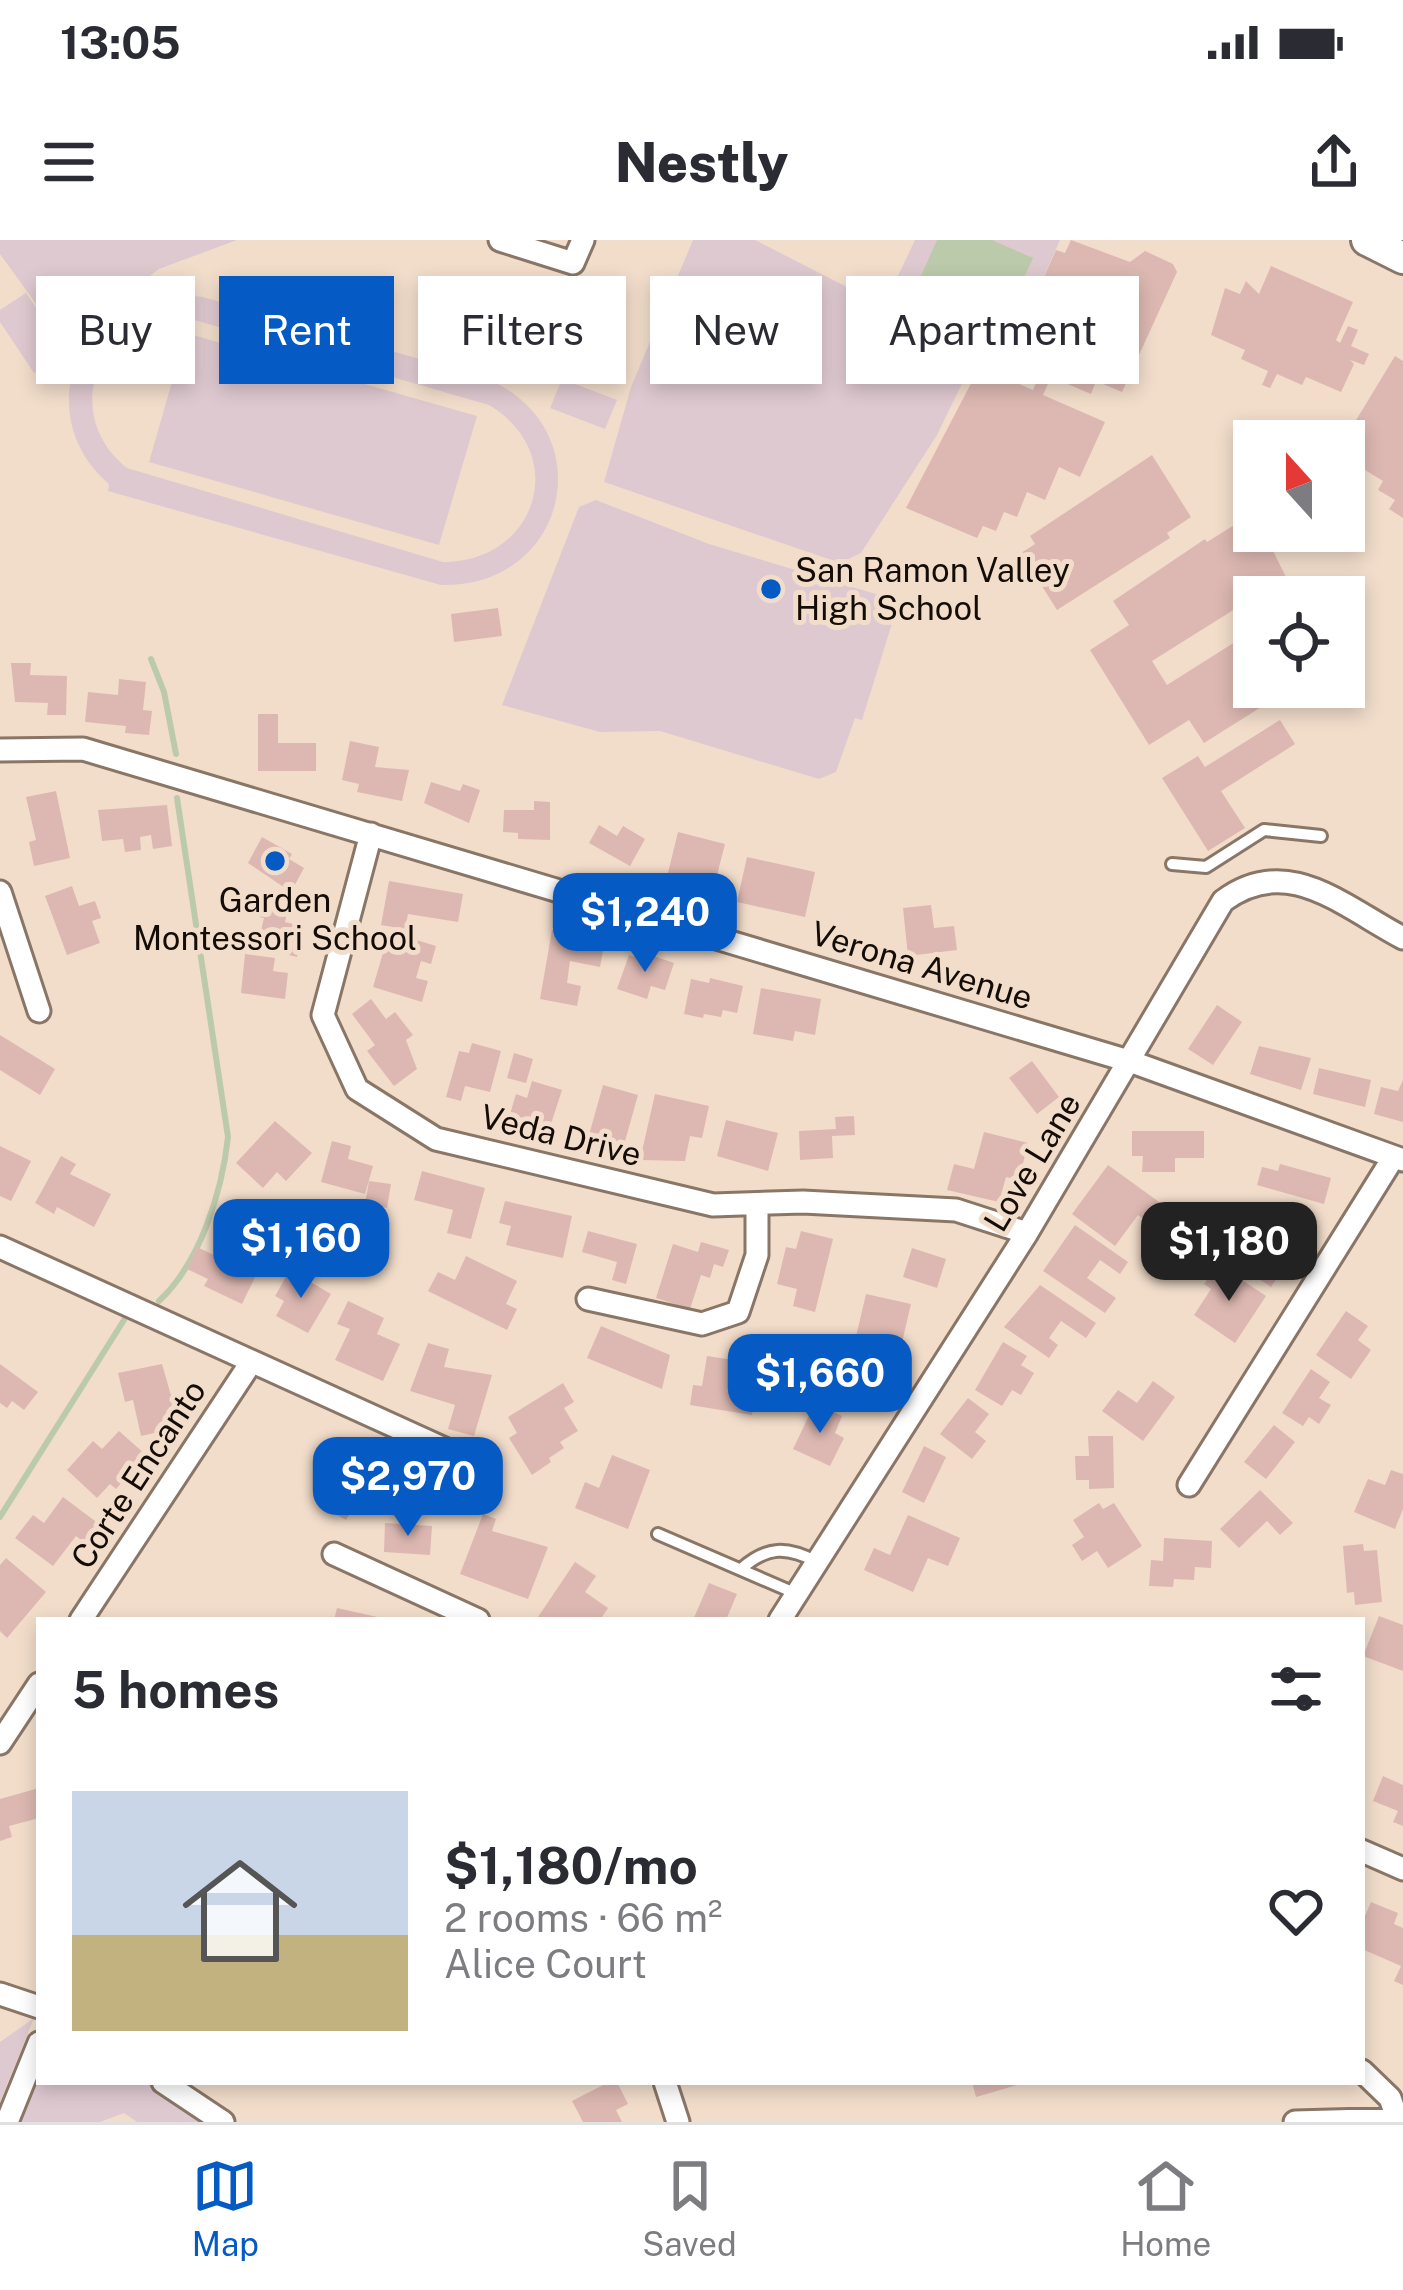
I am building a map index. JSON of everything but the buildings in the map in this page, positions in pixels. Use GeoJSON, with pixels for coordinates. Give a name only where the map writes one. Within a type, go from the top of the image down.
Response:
{"type":"FeatureCollection","features":[{"type":"Feature","properties":{"kind":"main road"},"geometry":{"type":"LineString","coordinates":[[1367,240],[1403,258]]}},
{"type":"Feature","properties":{"kind":"street"},"geometry":{"type":"LineString","coordinates":[[500,240],[573,263],[584,240]]}},
{"type":"Feature","properties":{"kind":"street","name":"Verona Avenue"},"geometry":{"type":"LineString","coordinates":[[0,750],[83,749],[1132,1062],[1398,1159]]}},
{"type":"Feature","properties":{"kind":"street","name":"Veda Drive"},"geometry":{"type":"LineString","coordinates":[[371,834],[323,1015],[357,1089],[436,1139],[713,1205],[956,1210],[1028,1233]]}},
{"type":"Feature","properties":{"kind":"street","name":"Love Lane"},"geometry":{"type":"LineString","coordinates":[[782,1617],[1028,1233],[1223,902],[1252,882],[1277,878],[1299,884],[1403,938]]}},
{"type":"Feature","properties":{"kind":"street"},"geometry":{"type":"LineString","coordinates":[[0,892],[39,1012]]}},
{"type":"Feature","properties":{"kind":"street"},"geometry":{"type":"LineString","coordinates":[[1190,1485],[1398,1159]]}},
{"type":"Feature","properties":{"kind":"street"},"geometry":{"type":"LineString","coordinates":[[588,1299],[702,1324],[738,1312],[757,1255],[758,1204]]}},
{"type":"Feature","properties":{"kind":"street"},"geometry":{"type":"LineString","coordinates":[[3,1254],[469,1460]]}},
{"type":"Feature","properties":{"kind":"street","name":"Corte Encanto"},"geometry":{"type":"LineString","coordinates":[[83,1617],[250,1364]]}},
{"type":"Feature","properties":{"kind":"street"},"geometry":{"type":"LineString","coordinates":[[334,1554],[471,1617]]}},
{"type":"Feature","properties":{"kind":"street"},"geometry":{"type":"LineString","coordinates":[[0,1743],[36,1689]]}},
{"type":"Feature","properties":{"kind":"street"},"geometry":{"type":"LineString","coordinates":[[1365,1852],[1403,1869]]}},
{"type":"Feature","properties":{"kind":"street"},"geometry":{"type":"LineString","coordinates":[[3,1998],[36,2006]]}},
{"type":"Feature","properties":{"kind":"street"},"geometry":{"type":"LineString","coordinates":[[7,2122],[36,2050]]}},
{"type":"Feature","properties":{"kind":"street"},"geometry":{"type":"LineString","coordinates":[[1295,2122],[1400,2117],[1390,2098],[1365,2074]]}},
{"type":"Feature","properties":{"kind":"street"},"geometry":{"type":"LineString","coordinates":[[168,2085],[223,2122]]}},
{"type":"Feature","properties":{"kind":"street"},"geometry":{"type":"LineString","coordinates":[[666,2085],[678,2122]]}},
{"type":"Feature","properties":{"kind":"lane"},"geometry":{"type":"LineString","coordinates":[[1172,864],[1207,867],[1264,830],[1321,836]]}},
{"type":"Feature","properties":{"kind":"lane"},"geometry":{"type":"LineString","coordinates":[[658,1534],[796,1594]]}},
{"type":"Feature","properties":{"kind":"lane"},"geometry":{"type":"LineString","coordinates":[[741,1569],[773,1550],[793,1549],[817,1562]]}},
{"type":"Feature","properties":{"kind":"shaded area"},"geometry":{"type":"Polygon","coordinates":[[[0,240],[237,240],[150,276],[36,276],[36,304],[0,254],[0,240]]]}},
{"type":"Feature","properties":{"kind":"shaded area"},"geometry":{"type":"Polygon","coordinates":[[[693,240],[755,240],[846,287],[846,384],[962,384],[937,435],[861,553],[840,563],[604,482],[631,387],[650,342],[650,384],[822,384],[822,276],[678,276],[693,240]]]}},
{"type":"Feature","properties":{"kind":"shaded area"},"geometry":{"type":"Polygon","coordinates":[[[915,240],[1060,240],[1044,276],[898,276],[915,240]]]}},
{"type":"Feature","properties":{"kind":"shaded area"},"geometry":{"type":"Polygon","coordinates":[[[937,240],[992,240],[1033,258],[1025,276],[921,276],[937,240]]]}},
{"type":"Feature","properties":{"kind":"shaded area"},"geometry":{"type":"Polygon","coordinates":[[[26,293],[36,308],[34,373],[0,322],[0,310],[26,293]]]}},
{"type":"Feature","properties":{"kind":"shaded area"},"geometry":{"type":"Polygon","coordinates":[[[195,296],[219,302],[219,327],[195,320],[195,296]]]}},
{"type":"Feature","properties":{"kind":"shaded area"},"geometry":{"type":"Polygon","coordinates":[[[195,336],[219,342],[219,384],[365,384],[477,416],[439,545],[149,462],[171,384],[195,384],[195,336]]]}},
{"type":"Feature","properties":{"kind":"shaded area"},"geometry":{"type":"Polygon","coordinates":[[[394,352],[418,359],[418,384],[494,384],[521,399],[545,429],[557,464],[556,499],[543,533],[519,560],[485,579],[441,585],[108,491],[109,484],[86,458],[73,428],[71,384],[95,384],[95,421],[106,446],[127,468],[443,562],[475,557],[501,544],[520,525],[532,502],[535,476],[530,450],[514,426],[489,405],[394,378],[394,352]]]}},
{"type":"Feature","properties":{"kind":"shaded area"},"geometry":{"type":"Polygon","coordinates":[[[560,384],[575,384],[617,400],[605,429],[550,408],[560,384]]]}},
{"type":"Feature","properties":{"kind":"shaded area"},"geometry":{"type":"Polygon","coordinates":[[[596,500],[709,544],[899,601],[862,720],[855,718],[836,772],[819,779],[660,731],[600,732],[502,705],[579,507],[596,500]]]}},
{"type":"Feature","properties":{"kind":"shaded area"},"geometry":{"type":"Polygon","coordinates":[[[34,2018],[0,2102],[0,2042],[34,2018]]]}},
{"type":"Feature","properties":{"kind":"shaded area"},"geometry":{"type":"Polygon","coordinates":[[[36,2078],[36,2085],[180,2085],[234,2122],[137,2122],[124,2113],[100,2122],[0,2122],[0,2106],[28,2098],[36,2078]]]}},
{"type":"Feature","properties":{"kind":"waterway"},"geometry":{"type":"LineString","coordinates":[[151,659],[164,692],[176,754]]}},
{"type":"Feature","properties":{"kind":"waterway"},"geometry":{"type":"LineString","coordinates":[[159,1301],[186,1267],[207,1225],[228,1137],[177,798]]}},
{"type":"Feature","properties":{"kind":"waterway"},"geometry":{"type":"LineString","coordinates":[[0,1517],[124,1320]]}},
{"type":"Feature","properties":{"kind":"place","name":"San Ramon Valley High School"},"geometry":{"type":"Point","coordinates":[771,589]}},
{"type":"Feature","properties":{"kind":"place","name":"Garden Montessori School"},"geometry":{"type":"Point","coordinates":[275,861]}}]}
